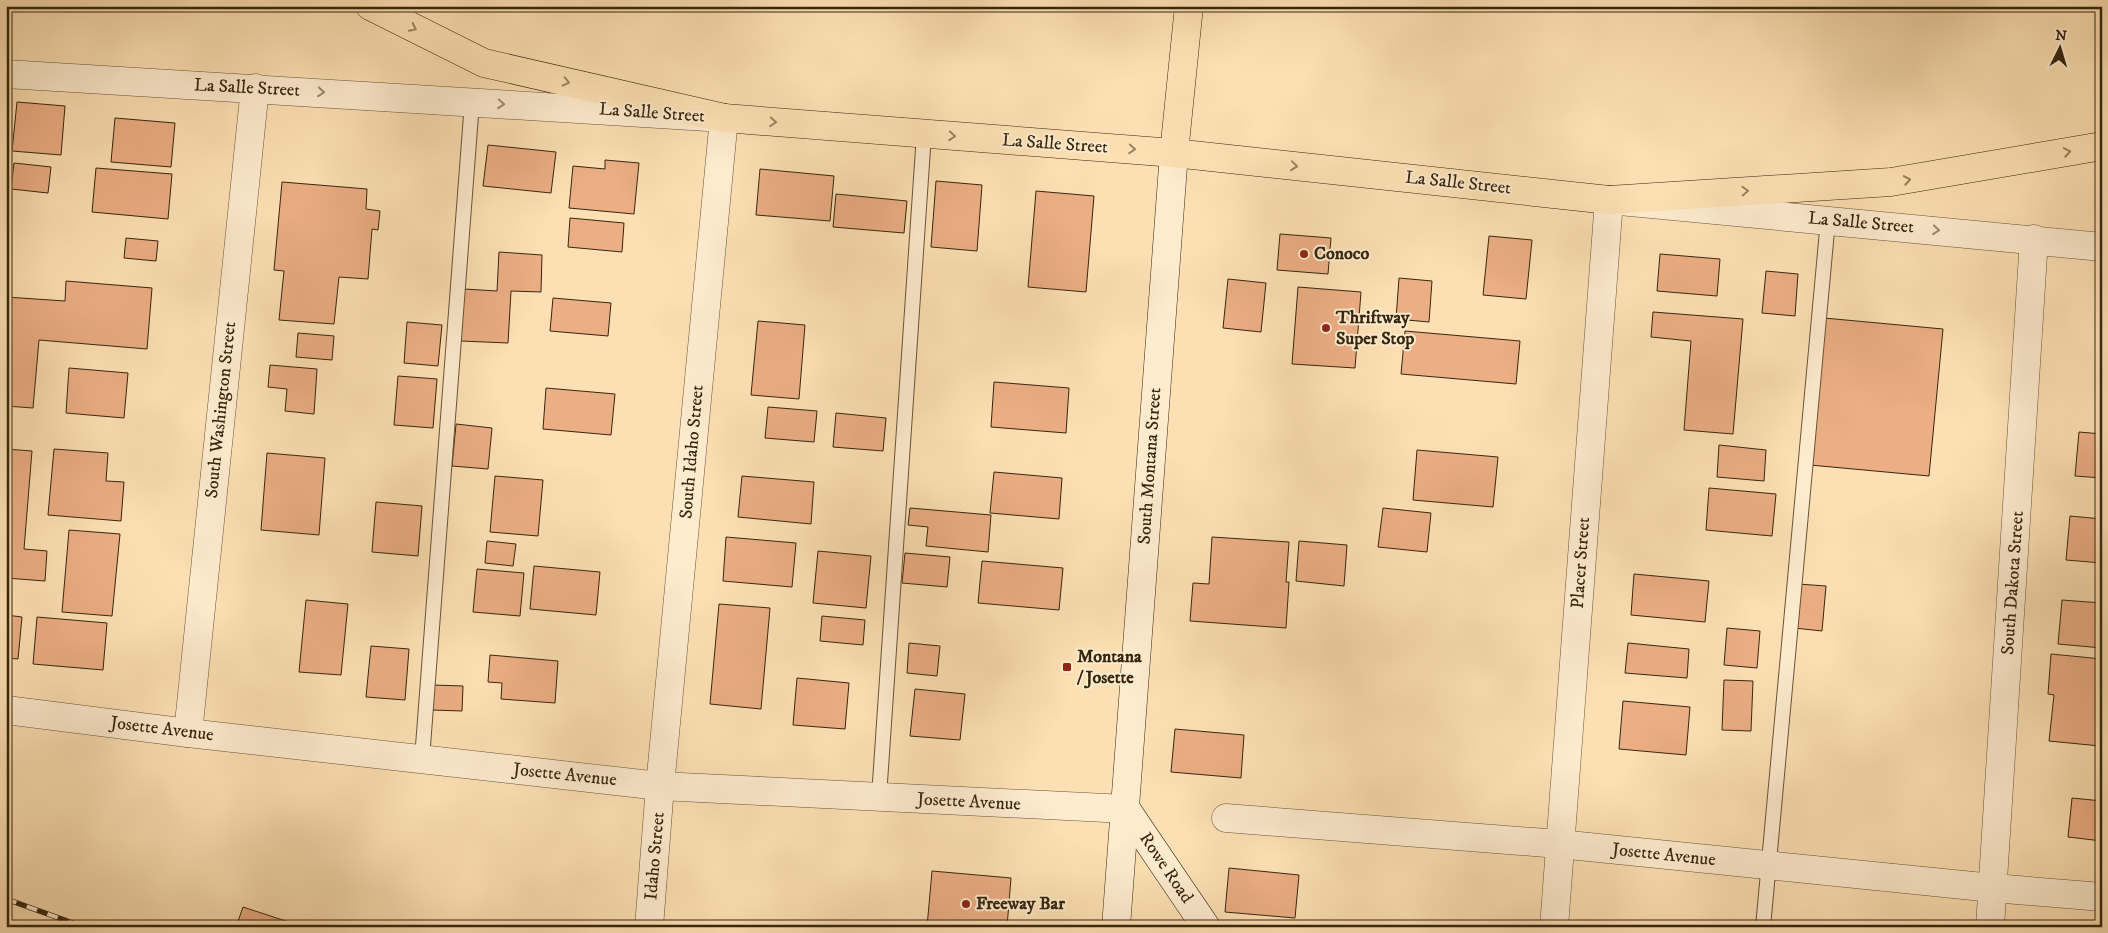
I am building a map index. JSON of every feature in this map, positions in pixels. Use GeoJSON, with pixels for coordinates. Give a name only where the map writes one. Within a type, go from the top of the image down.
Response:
{"type":"FeatureCollection","features":[{"type":"Feature","properties":{"kind":"main road"},"geometry":{"type":"LineString","coordinates":[[370,6],[484,63],[724,118]]}},
{"type":"Feature","properties":{"kind":"main road","name":"South Montana Street"},"geometry":{"type":"LineString","coordinates":[[1174,153],[1189,6]]}},
{"type":"Feature","properties":{"kind":"main road","name":"La Salle Street"},"geometry":{"type":"LineString","coordinates":[[724,118],[1174,153],[1609,200]]}},
{"type":"Feature","properties":{"kind":"main road"},"geometry":{"type":"LineString","coordinates":[[1609,200],[1890,182],[2102,146]]}},
{"type":"Feature","properties":{"kind":"street","name":"La Salle Street"},"geometry":{"type":"LineString","coordinates":[[7,79],[255,88],[724,118]]}},
{"type":"Feature","properties":{"kind":"street","name":"South Washington Street"},"geometry":{"type":"LineString","coordinates":[[188,733],[255,88]]}},
{"type":"Feature","properties":{"kind":"street","name":"South Idaho Street"},"geometry":{"type":"LineString","coordinates":[[660,786],[724,118]]}},
{"type":"Feature","properties":{"kind":"street","name":"South Montana Street"},"geometry":{"type":"LineString","coordinates":[[1116,927],[1174,153]]}},
{"type":"Feature","properties":{"kind":"street","name":"La Salle Street"},"geometry":{"type":"LineString","coordinates":[[1609,200],[2102,247]]}},
{"type":"Feature","properties":{"kind":"street","name":"Placer Street"},"geometry":{"type":"LineString","coordinates":[[1554,927],[1609,200]]}},
{"type":"Feature","properties":{"kind":"street","name":"South Dakota Street"},"geometry":{"type":"LineString","coordinates":[[1990,927],[2034,240]]}},
{"type":"Feature","properties":{"kind":"street","name":"Josette Avenue"},"geometry":{"type":"LineString","coordinates":[[6,710],[188,733],[660,786],[1126,809]]}},
{"type":"Feature","properties":{"kind":"street","name":"Idaho Street"},"geometry":{"type":"LineString","coordinates":[[649,927],[660,786]]}},
{"type":"Feature","properties":{"kind":"street","name":"Rowe Road"},"geometry":{"type":"LineString","coordinates":[[1126,809],[1206,927]]}},
{"type":"Feature","properties":{"kind":"street","name":"Josette Avenue"},"geometry":{"type":"LineString","coordinates":[[1226,818],[1559,844],[1768,866],[2102,897]]}},
{"type":"Feature","properties":{"kind":"lane"},"geometry":{"type":"LineString","coordinates":[[422,759],[472,102]]}},
{"type":"Feature","properties":{"kind":"lane"},"geometry":{"type":"LineString","coordinates":[[879,797],[924,134]]}},
{"type":"Feature","properties":{"kind":"lane"},"geometry":{"type":"LineString","coordinates":[[1763,927],[1828,220]]}},
{"type":"Feature","properties":{"kind":"building"},"geometry":{"type":"Polygon","coordinates":[[[17,102],[65,106],[61,155],[12,151],[17,102]]]}},
{"type":"Feature","properties":{"kind":"building"},"geometry":{"type":"Polygon","coordinates":[[[115,118],[175,123],[171,167],[111,162],[115,118]]]}},
{"type":"Feature","properties":{"kind":"building"},"geometry":{"type":"Polygon","coordinates":[[[488,145],[556,152],[551,193],[483,186],[488,145]]]}},
{"type":"Feature","properties":{"kind":"building"},"geometry":{"type":"Polygon","coordinates":[[[605,160],[639,163],[634,214],[569,208],[573,166],[605,169],[605,160]]]}},
{"type":"Feature","properties":{"kind":"building"},"geometry":{"type":"Polygon","coordinates":[[[14,163],[51,167],[48,193],[11,189],[14,163]]]}},
{"type":"Feature","properties":{"kind":"building"},"geometry":{"type":"Polygon","coordinates":[[[96,168],[172,174],[168,219],[92,212],[96,168]]]}},
{"type":"Feature","properties":{"kind":"building"},"geometry":{"type":"Polygon","coordinates":[[[760,169],[834,176],[830,221],[756,215],[760,169]]]}},
{"type":"Feature","properties":{"kind":"building"},"geometry":{"type":"Polygon","coordinates":[[[936,181],[982,185],[977,251],[931,247],[936,181]]]}},
{"type":"Feature","properties":{"kind":"building"},"geometry":{"type":"Polygon","coordinates":[[[282,182],[367,189],[366,209],[380,211],[378,230],[372,229],[368,279],[339,277],[334,324],[279,320],[284,271],[274,270],[282,182]]]}},
{"type":"Feature","properties":{"kind":"building"},"geometry":{"type":"Polygon","coordinates":[[[1036,191],[1094,196],[1086,292],[1028,287],[1036,191]]]}},
{"type":"Feature","properties":{"kind":"building"},"geometry":{"type":"Polygon","coordinates":[[[836,194],[907,201],[904,233],[833,227],[836,194]]]}},
{"type":"Feature","properties":{"kind":"building"},"geometry":{"type":"Polygon","coordinates":[[[570,218],[624,223],[622,252],[568,247],[570,218]]]}},
{"type":"Feature","properties":{"kind":"building","name":"Conoco"},"geometry":{"type":"Polygon","coordinates":[[[1280,234],[1331,238],[1328,274],[1277,270],[1280,234]]]}},
{"type":"Feature","properties":{"kind":"building"},"geometry":{"type":"Polygon","coordinates":[[[1489,236],[1532,240],[1526,299],[1483,295],[1489,236]]]}},
{"type":"Feature","properties":{"kind":"building"},"geometry":{"type":"Polygon","coordinates":[[[126,238],[158,241],[156,261],[124,258],[126,238]]]}},
{"type":"Feature","properties":{"kind":"building"},"geometry":{"type":"Polygon","coordinates":[[[499,252],[542,255],[541,292],[511,291],[508,343],[461,341],[464,289],[497,291],[499,252]]]}},
{"type":"Feature","properties":{"kind":"building"},"geometry":{"type":"Polygon","coordinates":[[[1660,254],[1720,259],[1717,296],[1657,291],[1660,254]]]}},
{"type":"Feature","properties":{"kind":"building"},"geometry":{"type":"Polygon","coordinates":[[[1766,271],[1798,274],[1795,316],[1762,313],[1766,271]]]}},
{"type":"Feature","properties":{"kind":"building"},"geometry":{"type":"Polygon","coordinates":[[[1399,278],[1432,281],[1429,322],[1396,319],[1399,278]]]}},
{"type":"Feature","properties":{"kind":"building"},"geometry":{"type":"Polygon","coordinates":[[[1228,279],[1266,283],[1261,332],[1223,328],[1228,279]]]}},
{"type":"Feature","properties":{"kind":"building"},"geometry":{"type":"Polygon","coordinates":[[[66,281],[152,288],[147,349],[39,340],[33,408],[6,406],[6,297],[65,301],[66,281]]]}},
{"type":"Feature","properties":{"kind":"building","name":"Thriftway Super Stop"},"geometry":{"type":"Polygon","coordinates":[[[1298,287],[1361,292],[1355,368],[1292,364],[1298,287]]]}},
{"type":"Feature","properties":{"kind":"building"},"geometry":{"type":"Polygon","coordinates":[[[553,298],[611,303],[608,336],[550,331],[553,298]]]}},
{"type":"Feature","properties":{"kind":"building"},"geometry":{"type":"Polygon","coordinates":[[[1653,312],[1743,319],[1733,434],[1684,430],[1691,341],[1651,337],[1653,312]]]}},
{"type":"Feature","properties":{"kind":"building"},"geometry":{"type":"Polygon","coordinates":[[[1824,318],[1943,329],[1929,476],[1810,465],[1824,318]]]}},
{"type":"Feature","properties":{"kind":"building"},"geometry":{"type":"Polygon","coordinates":[[[758,321],[805,325],[799,399],[751,395],[758,321]]]}},
{"type":"Feature","properties":{"kind":"building"},"geometry":{"type":"Polygon","coordinates":[[[407,322],[442,325],[438,366],[404,363],[407,322]]]}},
{"type":"Feature","properties":{"kind":"building"},"geometry":{"type":"Polygon","coordinates":[[[1405,331],[1520,341],[1516,384],[1401,374],[1405,331]]]}},
{"type":"Feature","properties":{"kind":"building"},"geometry":{"type":"Polygon","coordinates":[[[298,333],[334,336],[332,360],[296,357],[298,333]]]}},
{"type":"Feature","properties":{"kind":"building"},"geometry":{"type":"Polygon","coordinates":[[[270,365],[317,369],[314,414],[285,411],[287,389],[268,387],[270,365]]]}},
{"type":"Feature","properties":{"kind":"building"},"geometry":{"type":"Polygon","coordinates":[[[69,368],[128,373],[124,418],[66,413],[69,368]]]}},
{"type":"Feature","properties":{"kind":"building"},"geometry":{"type":"Polygon","coordinates":[[[398,376],[437,379],[433,428],[394,425],[398,376]]]}},
{"type":"Feature","properties":{"kind":"building"},"geometry":{"type":"Polygon","coordinates":[[[994,382],[1069,388],[1066,433],[991,427],[994,382]]]}},
{"type":"Feature","properties":{"kind":"building"},"geometry":{"type":"Polygon","coordinates":[[[546,388],[615,394],[611,435],[543,429],[546,388]]]}},
{"type":"Feature","properties":{"kind":"building"},"geometry":{"type":"Polygon","coordinates":[[[768,407],[817,411],[814,442],[765,438],[768,407]]]}},
{"type":"Feature","properties":{"kind":"building"},"geometry":{"type":"Polygon","coordinates":[[[836,413],[886,418],[883,451],[833,447],[836,413]]]}},
{"type":"Feature","properties":{"kind":"building"},"geometry":{"type":"Polygon","coordinates":[[[456,424],[492,428],[488,469],[452,466],[456,424]]]}},
{"type":"Feature","properties":{"kind":"building"},"geometry":{"type":"Polygon","coordinates":[[[2079,432],[2102,434],[2102,478],[2075,476],[2079,432]]]}},
{"type":"Feature","properties":{"kind":"building"},"geometry":{"type":"Polygon","coordinates":[[[1719,445],[1766,450],[1764,481],[1717,477],[1719,445]]]}},
{"type":"Feature","properties":{"kind":"building"},"geometry":{"type":"Polygon","coordinates":[[[6,449],[32,451],[24,549],[47,551],[45,581],[6,578],[6,449]]]}},
{"type":"Feature","properties":{"kind":"building"},"geometry":{"type":"Polygon","coordinates":[[[54,449],[108,453],[106,481],[124,482],[121,521],[48,515],[54,449]]]}},
{"type":"Feature","properties":{"kind":"building"},"geometry":{"type":"Polygon","coordinates":[[[1417,450],[1498,457],[1493,507],[1413,500],[1417,450]]]}},
{"type":"Feature","properties":{"kind":"building"},"geometry":{"type":"Polygon","coordinates":[[[267,453],[325,458],[319,535],[261,530],[267,453]]]}},
{"type":"Feature","properties":{"kind":"building"},"geometry":{"type":"Polygon","coordinates":[[[994,472],[1062,478],[1059,519],[990,513],[994,472]]]}},
{"type":"Feature","properties":{"kind":"building"},"geometry":{"type":"Polygon","coordinates":[[[495,476],[543,480],[538,536],[490,532],[495,476]]]}},
{"type":"Feature","properties":{"kind":"building"},"geometry":{"type":"Polygon","coordinates":[[[742,476],[814,482],[811,524],[738,517],[742,476]]]}},
{"type":"Feature","properties":{"kind":"building"},"geometry":{"type":"Polygon","coordinates":[[[1709,488],[1776,494],[1772,536],[1706,530],[1709,488]]]}},
{"type":"Feature","properties":{"kind":"building"},"geometry":{"type":"Polygon","coordinates":[[[376,502],[422,506],[418,556],[372,552],[376,502]]]}},
{"type":"Feature","properties":{"kind":"building"},"geometry":{"type":"Polygon","coordinates":[[[910,508],[991,515],[988,552],[926,546],[928,527],[908,525],[910,508]]]}},
{"type":"Feature","properties":{"kind":"building"},"geometry":{"type":"Polygon","coordinates":[[[1383,508],[1431,513],[1427,552],[1378,547],[1383,508]]]}},
{"type":"Feature","properties":{"kind":"building"},"geometry":{"type":"Polygon","coordinates":[[[2070,516],[2102,519],[2102,563],[2066,560],[2070,516]]]}},
{"type":"Feature","properties":{"kind":"building"},"geometry":{"type":"Polygon","coordinates":[[[69,530],[120,534],[112,616],[62,612],[69,530]]]}},
{"type":"Feature","properties":{"kind":"building"},"geometry":{"type":"Polygon","coordinates":[[[726,537],[796,543],[792,587],[723,581],[726,537]]]}},
{"type":"Feature","properties":{"kind":"building"},"geometry":{"type":"Polygon","coordinates":[[[1212,537],[1289,542],[1286,582],[1289,582],[1286,628],[1190,621],[1193,583],[1209,584],[1212,537]]]}},
{"type":"Feature","properties":{"kind":"building"},"geometry":{"type":"Polygon","coordinates":[[[487,541],[516,544],[513,566],[485,563],[487,541]]]}},
{"type":"Feature","properties":{"kind":"building"},"geometry":{"type":"Polygon","coordinates":[[[1299,541],[1347,545],[1344,586],[1296,581],[1299,541]]]}},
{"type":"Feature","properties":{"kind":"building"},"geometry":{"type":"Polygon","coordinates":[[[818,551],[871,556],[866,608],[813,603],[818,551]]]}},
{"type":"Feature","properties":{"kind":"building"},"geometry":{"type":"Polygon","coordinates":[[[905,553],[950,557],[947,587],[902,583],[905,553]]]}},
{"type":"Feature","properties":{"kind":"building"},"geometry":{"type":"Polygon","coordinates":[[[982,561],[1063,568],[1059,610],[978,603],[982,561]]]}},
{"type":"Feature","properties":{"kind":"building"},"geometry":{"type":"Polygon","coordinates":[[[534,566],[600,572],[596,615],[530,609],[534,566]]]}},
{"type":"Feature","properties":{"kind":"building"},"geometry":{"type":"Polygon","coordinates":[[[477,569],[524,573],[520,616],[473,612],[477,569]]]}},
{"type":"Feature","properties":{"kind":"building"},"geometry":{"type":"Polygon","coordinates":[[[1634,574],[1709,581],[1705,622],[1631,615],[1634,574]]]}},
{"type":"Feature","properties":{"kind":"building"},"geometry":{"type":"Polygon","coordinates":[[[1798,584],[1826,586],[1822,631],[1794,628],[1798,584]]]}},
{"type":"Feature","properties":{"kind":"building"},"geometry":{"type":"Polygon","coordinates":[[[306,600],[348,604],[341,675],[299,672],[306,600]]]}},
{"type":"Feature","properties":{"kind":"building"},"geometry":{"type":"Polygon","coordinates":[[[2062,600],[2102,603],[2102,648],[2058,644],[2062,600]]]}},
{"type":"Feature","properties":{"kind":"building"},"geometry":{"type":"Polygon","coordinates":[[[719,604],[770,608],[761,709],[710,704],[719,604]]]}},
{"type":"Feature","properties":{"kind":"building"},"geometry":{"type":"Polygon","coordinates":[[[6,615],[22,617],[18,659],[6,658],[6,615]]]}},
{"type":"Feature","properties":{"kind":"building"},"geometry":{"type":"Polygon","coordinates":[[[822,616],[865,620],[863,645],[820,641],[822,616]]]}},
{"type":"Feature","properties":{"kind":"building"},"geometry":{"type":"Polygon","coordinates":[[[37,617],[107,623],[103,670],[33,664],[37,617]]]}},
{"type":"Feature","properties":{"kind":"building"},"geometry":{"type":"Polygon","coordinates":[[[1727,628],[1760,631],[1757,668],[1724,665],[1727,628]]]}},
{"type":"Feature","properties":{"kind":"building"},"geometry":{"type":"Polygon","coordinates":[[[909,643],[940,646],[937,676],[907,673],[909,643]]]}},
{"type":"Feature","properties":{"kind":"building"},"geometry":{"type":"Polygon","coordinates":[[[1628,643],[1689,649],[1687,678],[1625,673],[1628,643]]]}},
{"type":"Feature","properties":{"kind":"building"},"geometry":{"type":"Polygon","coordinates":[[[371,646],[409,649],[405,700],[366,697],[371,646]]]}},
{"type":"Feature","properties":{"kind":"building"},"geometry":{"type":"Polygon","coordinates":[[[2051,654],[2102,659],[2099,702],[2102,702],[2100,746],[2049,741],[2054,695],[2048,694],[2051,654]]]}},
{"type":"Feature","properties":{"kind":"building"},"geometry":{"type":"Polygon","coordinates":[[[490,655],[558,661],[555,703],[501,699],[502,683],[488,682],[490,655]]]}},
{"type":"Feature","properties":{"kind":"building"},"geometry":{"type":"Polygon","coordinates":[[[797,678],[849,683],[845,729],[793,725],[797,678]]]}},
{"type":"Feature","properties":{"kind":"building"},"geometry":{"type":"Polygon","coordinates":[[[1724,680],[1753,681],[1751,731],[1722,730],[1724,680]]]}},
{"type":"Feature","properties":{"kind":"building"},"geometry":{"type":"Polygon","coordinates":[[[432,685],[463,686],[462,711],[431,710],[432,685]]]}},
{"type":"Feature","properties":{"kind":"building"},"geometry":{"type":"Polygon","coordinates":[[[915,689],[965,694],[960,740],[910,736],[915,689]]]}},
{"type":"Feature","properties":{"kind":"building"},"geometry":{"type":"Polygon","coordinates":[[[1623,701],[1690,707],[1686,755],[1619,749],[1623,701]]]}},
{"type":"Feature","properties":{"kind":"building"},"geometry":{"type":"Polygon","coordinates":[[[1175,729],[1244,735],[1241,778],[1171,772],[1175,729]]]}},
{"type":"Feature","properties":{"kind":"building"},"geometry":{"type":"Polygon","coordinates":[[[2072,798],[2102,801],[2102,841],[2068,837],[2072,798]]]}},
{"type":"Feature","properties":{"kind":"building"},"geometry":{"type":"Polygon","coordinates":[[[1229,868],[1299,875],[1295,918],[1225,912],[1229,868]]]}},
{"type":"Feature","properties":{"kind":"building"},"geometry":{"type":"Polygon","coordinates":[[[932,871],[1011,878],[1007,927],[927,927],[932,871]]]}},
{"type":"Feature","properties":{"kind":"building"},"geometry":{"type":"Polygon","coordinates":[[[243,907],[304,927],[236,927],[243,907]]]}},
{"type":"Feature","properties":{"kind":"railway"},"geometry":{"type":"LineString","coordinates":[[6,899],[84,927]]}},
{"type":"Feature","properties":{"kind":"place","name":"Conoco"},"geometry":{"type":"Point","coordinates":[1304,254]}},
{"type":"Feature","properties":{"kind":"place","name":"Thriftway Super Stop"},"geometry":{"type":"Point","coordinates":[1326,328]}},
{"type":"Feature","properties":{"kind":"place","name":"Montana / Josette"},"geometry":{"type":"Point","coordinates":[1067,667]}},
{"type":"Feature","properties":{"kind":"place","name":"Freeway Bar"},"geometry":{"type":"Point","coordinates":[966,904]}}]}
